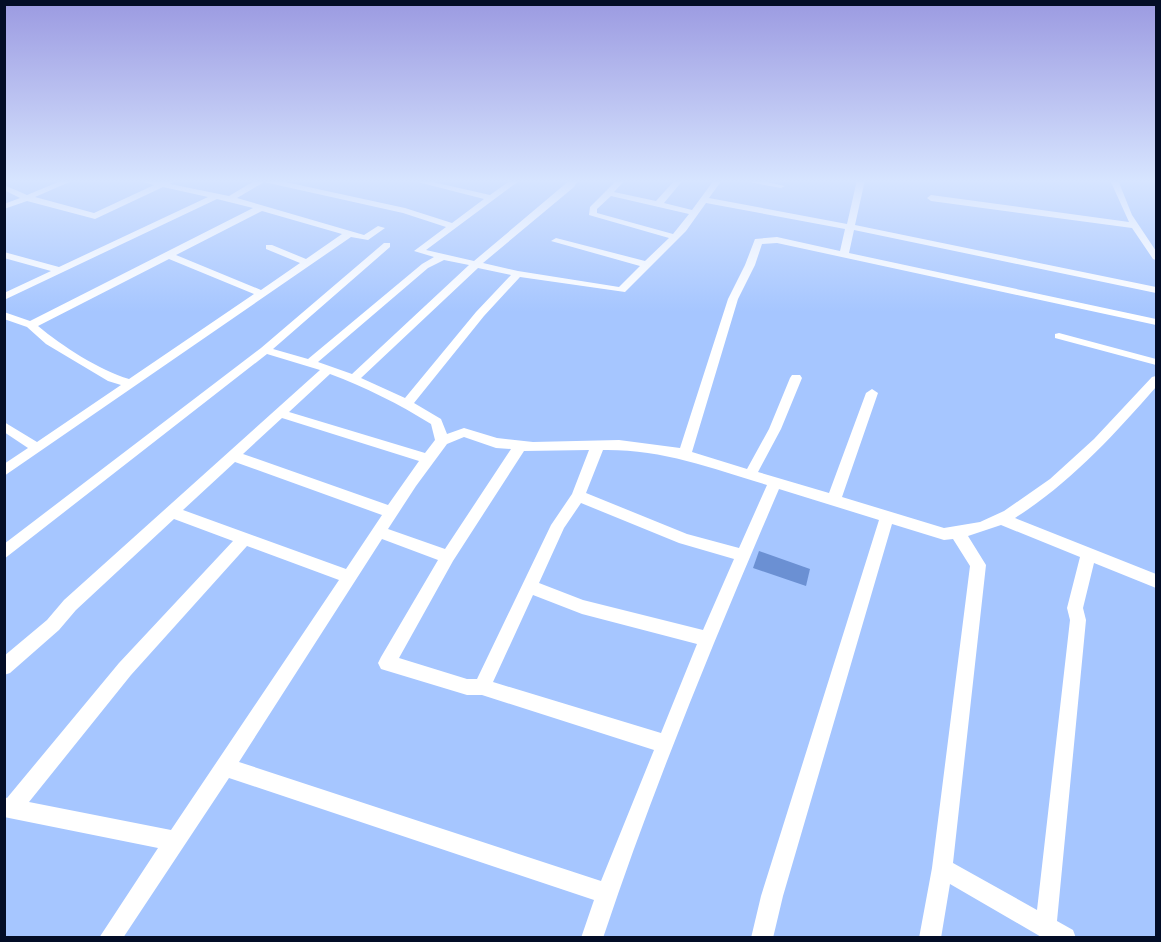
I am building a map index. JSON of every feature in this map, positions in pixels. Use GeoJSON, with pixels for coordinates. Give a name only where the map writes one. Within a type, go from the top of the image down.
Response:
{"type":"FeatureCollection","features":[{"type":"Feature","properties":{"kind":"street"},"geometry":{"type":"LineString","coordinates":[[4,297],[157,224]]}},
{"type":"Feature","properties":{"kind":"street"},"geometry":{"type":"LineString","coordinates":[[31,325],[229,224]]}},
{"type":"Feature","properties":{"kind":"street"},"geometry":{"type":"LineString","coordinates":[[315,224],[365,238],[381,228]]}},
{"type":"Feature","properties":{"kind":"street"},"geometry":{"type":"LineString","coordinates":[[446,224],[453,226]]}},
{"type":"Feature","properties":{"kind":"street"},"geometry":{"type":"LineString","coordinates":[[456,224],[419,251],[518,274],[621,290],[686,224]]}},
{"type":"Feature","properties":{"kind":"street"},"geometry":{"type":"LineString","coordinates":[[352,380],[476,264],[524,224]]}},
{"type":"Feature","properties":{"kind":"street"},"geometry":{"type":"LineString","coordinates":[[626,224],[675,237]]}},
{"type":"Feature","properties":{"kind":"street"},"geometry":{"type":"LineString","coordinates":[[834,224],[1156,290]]}},
{"type":"Feature","properties":{"kind":"street"},"geometry":{"type":"LineString","coordinates":[[844,254],[851,224]]}},
{"type":"Feature","properties":{"kind":"street"},"geometry":{"type":"LineString","coordinates":[[1121,224],[1136,226],[1156,257]]}},
{"type":"Feature","properties":{"kind":"street"},"geometry":{"type":"LineString","coordinates":[[4,471],[349,234]]}},
{"type":"Feature","properties":{"kind":"street"},"geometry":{"type":"LineString","coordinates":[[684,455],[733,299],[750,265],[758,241],[777,240],[1156,322]]}},
{"type":"Feature","properties":{"kind":"street"},"geometry":{"type":"LineString","coordinates":[[556,241],[647,264]]}},
{"type":"Feature","properties":{"kind":"street"},"geometry":{"type":"LineString","coordinates":[[4,553],[265,350],[387,245]]}},
{"type":"Feature","properties":{"kind":"street"},"geometry":{"type":"LineString","coordinates":[[269,247],[308,262]]}},
{"type":"Feature","properties":{"kind":"street"},"geometry":{"type":"LineString","coordinates":[[4,255],[60,270]]}},
{"type":"Feature","properties":{"kind":"street"},"geometry":{"type":"LineString","coordinates":[[168,255],[262,294]]}},
{"type":"Feature","properties":{"kind":"street"},"geometry":{"type":"LineString","coordinates":[[311,362],[425,266],[442,257]]}},
{"type":"Feature","properties":{"kind":"street"},"geometry":{"type":"LineString","coordinates":[[408,402],[480,314],[518,274]]}},
{"type":"Feature","properties":{"kind":"street"},"geometry":{"type":"LineString","coordinates":[[4,315],[31,325],[50,342],[112,378],[132,384]]}},
{"type":"Feature","properties":{"kind":"street"},"geometry":{"type":"LineString","coordinates":[[1059,336],[1156,362]]}},
{"type":"Feature","properties":{"kind":"street"},"geometry":{"type":"LineString","coordinates":[[265,350],[311,362],[326,371],[408,402],[437,422],[442,441]]}},
{"type":"Feature","properties":{"kind":"street"},"geometry":{"type":"LineString","coordinates":[[4,667],[54,625],[70,605],[326,371]]}},
{"type":"Feature","properties":{"kind":"street"},"geometry":{"type":"LineString","coordinates":[[750,475],[775,429],[796,378]]}},
{"type":"Feature","properties":{"kind":"street"},"geometry":{"type":"LineString","coordinates":[[112,937],[391,512],[442,441],[464,432],[496,443],[521,446],[619,444],[684,455],[944,534],[984,527],[1037,497],[1106,435],[1156,381]]}},
{"type":"Feature","properties":{"kind":"street"},"geometry":{"type":"LineString","coordinates":[[834,500],[872,393]]}},
{"type":"Feature","properties":{"kind":"street"},"geometry":{"type":"LineString","coordinates":[[280,413],[428,459]]}},
{"type":"Feature","properties":{"kind":"street"},"geometry":{"type":"LineString","coordinates":[[4,426],[38,448]]}},
{"type":"Feature","properties":{"kind":"street"},"geometry":{"type":"LineString","coordinates":[[482,687],[558,525],[578,496],[598,445]]}},
{"type":"Feature","properties":{"kind":"street"},"geometry":{"type":"LineString","coordinates":[[521,446],[448,557],[387,663],[466,687],[482,687],[666,744]]}},
{"type":"Feature","properties":{"kind":"street"},"geometry":{"type":"LineString","coordinates":[[234,456],[391,512]]}},
{"type":"Feature","properties":{"kind":"street"},"geometry":{"type":"LineString","coordinates":[[592,938],[707,639],[775,482]]}},
{"type":"Feature","properties":{"kind":"street"},"geometry":{"type":"LineString","coordinates":[[578,496],[684,539],[742,555]]}},
{"type":"Feature","properties":{"kind":"street"},"geometry":{"type":"LineString","coordinates":[[171,512],[350,577]]}},
{"type":"Feature","properties":{"kind":"street"},"geometry":{"type":"LineString","coordinates":[[762,938],[772,896],[887,516]]}},
{"type":"Feature","properties":{"kind":"street"},"geometry":{"type":"LineString","coordinates":[[999,518],[1156,581]]}},
{"type":"Feature","properties":{"kind":"street"},"geometry":{"type":"LineString","coordinates":[[379,532],[448,557]]}},
{"type":"Feature","properties":{"kind":"street"},"geometry":{"type":"LineString","coordinates":[[930,938],[942,868],[978,565],[957,532]]}},
{"type":"Feature","properties":{"kind":"street"},"geometry":{"type":"LineString","coordinates":[[175,841],[8,807],[125,669],[243,540]]}},
{"type":"Feature","properties":{"kind":"street"},"geometry":{"type":"LineString","coordinates":[[1046,926],[1078,620],[1075,608],[1088,555]]}},
{"type":"Feature","properties":{"kind":"street"},"geometry":{"type":"LineString","coordinates":[[529,586],[582,607],[707,639]]}},
{"type":"Feature","properties":{"kind":"street"},"geometry":{"type":"LineString","coordinates":[[225,767],[607,894]]}},
{"type":"Feature","properties":{"kind":"street"},"geometry":{"type":"LineString","coordinates":[[942,868],[1065,938]]}},
{"type":"Feature","properties":{"kind":"building"},"geometry":{"type":"Polygon","coordinates":[[[759,551],[810,569],[806,586],[753,568],[759,551]]]}}]}
